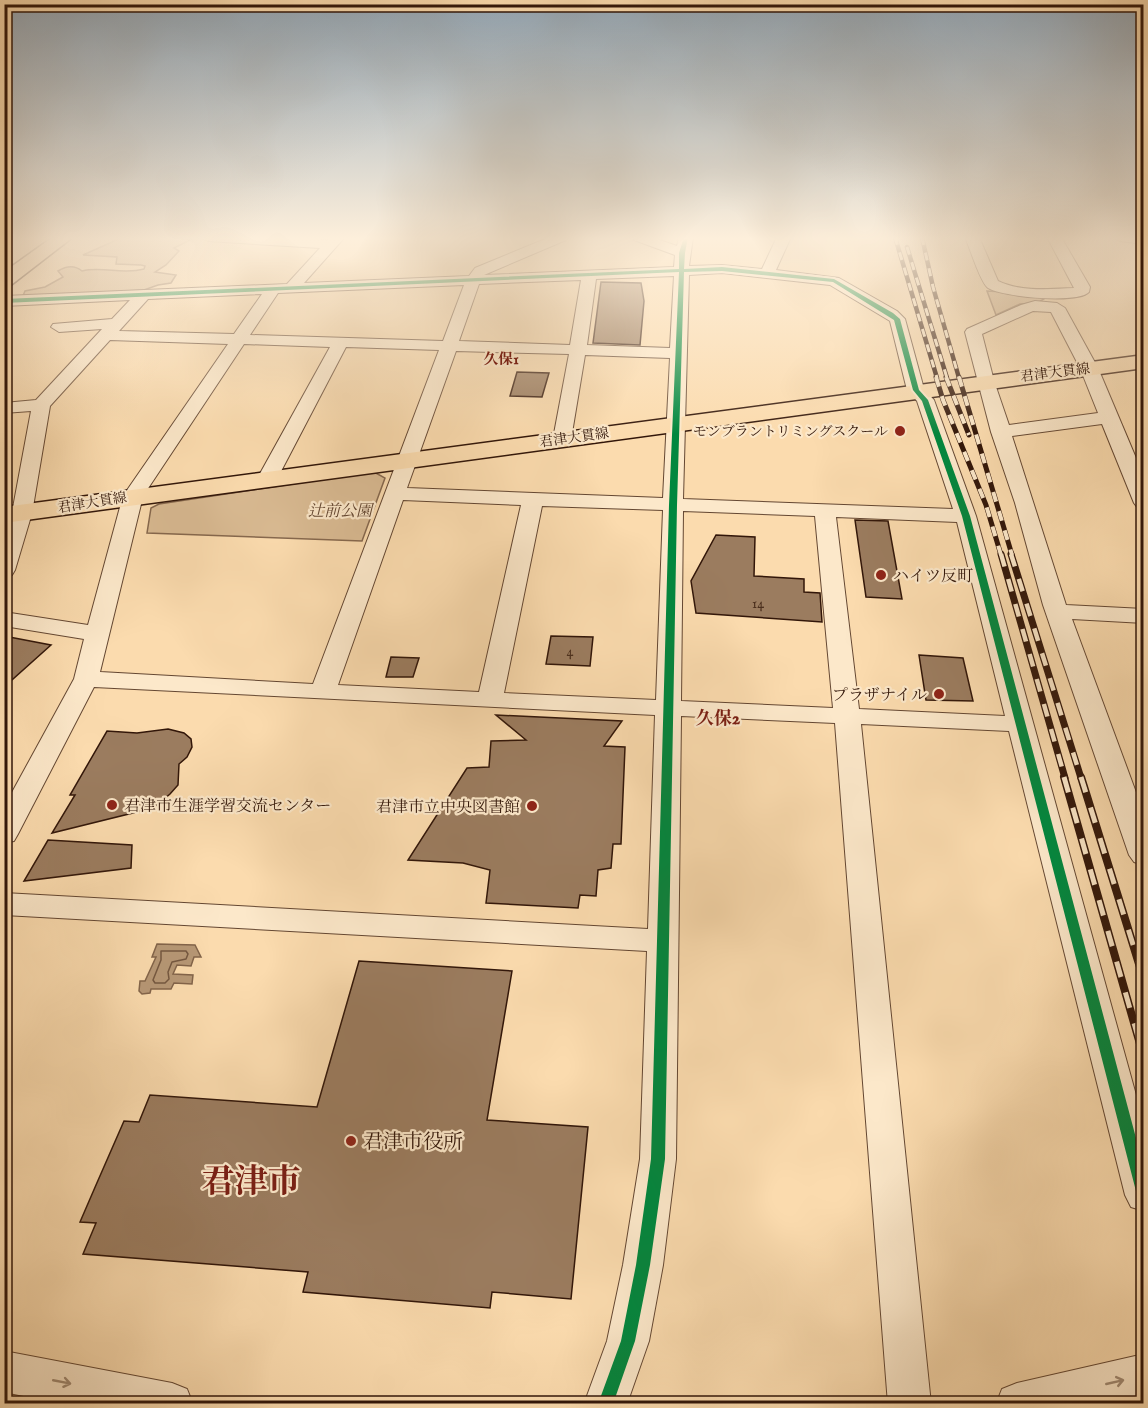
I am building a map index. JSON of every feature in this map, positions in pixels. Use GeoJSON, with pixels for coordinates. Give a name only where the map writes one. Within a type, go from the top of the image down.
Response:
{"type":"FeatureCollection","features":[{"type":"Feature","properties":{"kind":"main road","name":"君津大貫線"},"geometry":{"type":"LineString","coordinates":[[13,514],[1143,361]]}},
{"type":"Feature","properties":{"kind":"street"},"geometry":{"type":"LineString","coordinates":[[4,570],[13,514],[41,405],[136,303]]}},
{"type":"Feature","properties":{"kind":"street"},"geometry":{"type":"LineString","coordinates":[[4,834],[11,807],[86,679],[133,496],[239,338],[269,303]]}},
{"type":"Feature","properties":{"kind":"street"},"geometry":{"type":"LineString","coordinates":[[323,692],[466,303]]}},
{"type":"Feature","properties":{"kind":"street"},"geometry":{"type":"LineString","coordinates":[[562,439],[586,303]]}},
{"type":"Feature","properties":{"kind":"street"},"geometry":{"type":"LineString","coordinates":[[606,1404],[628,1341],[643,1265],[658,1159],[662,1067],[675,423],[682,303]]}},
{"type":"Feature","properties":{"kind":"street"},"geometry":{"type":"LineString","coordinates":[[871,303],[897,319],[916,390],[926,400],[966,516],[1143,1195]]}},
{"type":"Feature","properties":{"kind":"street"},"geometry":{"type":"LineString","coordinates":[[1143,503],[1089,368],[1057,308],[1035,306],[973,332],[984,381],[1057,611],[1143,855]]}},
{"type":"Feature","properties":{"kind":"street"},"geometry":{"type":"LineString","coordinates":[[59,327],[340,343],[680,353]]}},
{"type":"Feature","properties":{"kind":"street"},"geometry":{"type":"LineString","coordinates":[[267,479],[340,343]]}},
{"type":"Feature","properties":{"kind":"street"},"geometry":{"type":"LineString","coordinates":[[4,408],[41,405]]}},
{"type":"Feature","properties":{"kind":"street"},"geometry":{"type":"LineString","coordinates":[[1000,432],[1110,417]]}},
{"type":"Feature","properties":{"kind":"street"},"geometry":{"type":"LineString","coordinates":[[395,494],[966,516]]}},
{"type":"Feature","properties":{"kind":"street"},"geometry":{"type":"LineString","coordinates":[[490,700],[533,499]]}},
{"type":"Feature","properties":{"kind":"street"},"geometry":{"type":"LineString","coordinates":[[825,510],[847,716],[910,1404]]}},
{"type":"Feature","properties":{"kind":"street"},"geometry":{"type":"LineString","coordinates":[[1057,611],[1143,616]]}},
{"type":"Feature","properties":{"kind":"street"},"geometry":{"type":"LineString","coordinates":[[4,619],[98,634]]}},
{"type":"Feature","properties":{"kind":"street"},"geometry":{"type":"LineString","coordinates":[[86,679],[1019,724]]}},
{"type":"Feature","properties":{"kind":"street"},"geometry":{"type":"LineString","coordinates":[[4,904],[663,941]]}},
{"type":"Feature","properties":{"kind":"street"},"geometry":{"type":"LineString","coordinates":[[4,1371],[172,1404]]}},
{"type":"Feature","properties":{"kind":"street"},"geometry":{"type":"LineString","coordinates":[[1017,1404],[1143,1375]]}},
{"type":"Feature","properties":{"kind":"green space"},"geometry":{"type":"Polygon","coordinates":[[[991,303],[1038,303],[1020,304],[996,315],[991,303]]]}},
{"type":"Feature","properties":{"kind":"green space","name":"辻前公園"},"geometry":{"type":"Polygon","coordinates":[[[374,472],[385,478],[362,541],[147,533],[151,508],[159,504],[374,472]]]}},
{"type":"Feature","properties":{"kind":"water"},"geometry":{"type":"Polygon","coordinates":[[[157,944],[195,945],[201,957],[194,957],[191,966],[177,965],[173,974],[193,975],[192,984],[174,983],[171,989],[151,989],[150,993],[142,994],[139,991],[140,981],[145,981],[156,957],[152,957],[157,944]]]}},
{"type":"Feature","properties":{"kind":"building"},"geometry":{"type":"Polygon","coordinates":[[[598,303],[644,303],[640,345],[593,343],[598,303]]]}},
{"type":"Feature","properties":{"kind":"building"},"geometry":{"type":"Polygon","coordinates":[[[517,372],[549,373],[542,397],[510,396],[517,372]]]}},
{"type":"Feature","properties":{"kind":"building"},"geometry":{"type":"Polygon","coordinates":[[[855,520],[888,521],[902,599],[866,597],[855,520]]]}},
{"type":"Feature","properties":{"kind":"building"},"geometry":{"type":"Polygon","coordinates":[[[716,535],[755,537],[754,576],[804,579],[804,592],[820,593],[822,622],[696,613],[691,581],[716,535]]]}},
{"type":"Feature","properties":{"kind":"building"},"geometry":{"type":"Polygon","coordinates":[[[4,636],[51,645],[4,687],[4,636]]]}},
{"type":"Feature","properties":{"kind":"building"},"geometry":{"type":"Polygon","coordinates":[[[551,636],[593,637],[590,666],[546,664],[551,636]]]}},
{"type":"Feature","properties":{"kind":"building"},"geometry":{"type":"Polygon","coordinates":[[[919,655],[963,658],[973,701],[926,700],[919,655]]]}},
{"type":"Feature","properties":{"kind":"building"},"geometry":{"type":"Polygon","coordinates":[[[391,657],[419,658],[413,677],[386,677],[391,657]]]}},
{"type":"Feature","properties":{"kind":"building","name":"君津市立中央図書館"},"geometry":{"type":"Polygon","coordinates":[[[496,715],[622,721],[604,746],[625,747],[621,844],[613,844],[611,868],[598,870],[596,896],[580,895],[578,908],[486,903],[490,870],[463,863],[408,860],[467,768],[489,767],[491,741],[526,740],[496,715]]]}},
{"type":"Feature","properties":{"kind":"building","name":"君津市生涯学習交流センター"},"geometry":{"type":"Polygon","coordinates":[[[168,729],[184,733],[191,739],[192,747],[187,757],[179,764],[178,785],[170,794],[153,808],[52,833],[75,795],[70,795],[107,731],[137,733],[168,729]]]}},
{"type":"Feature","properties":{"kind":"building"},"geometry":{"type":"Polygon","coordinates":[[[48,840],[132,845],[131,868],[24,881],[48,840]]]}},
{"type":"Feature","properties":{"kind":"building","name":"君津市役所"},"geometry":{"type":"Polygon","coordinates":[[[359,961],[512,971],[487,1120],[588,1127],[571,1299],[492,1292],[490,1308],[303,1292],[308,1272],[83,1254],[96,1223],[80,1222],[124,1121],[139,1122],[150,1095],[317,1107],[359,961]]]}},
{"type":"Feature","properties":{"kind":"railway"},"geometry":{"type":"LineString","coordinates":[[915,303],[937,378]]}},
{"type":"Feature","properties":{"kind":"railway"},"geometry":{"type":"LineString","coordinates":[[924,303],[947,378]]}},
{"type":"Feature","properties":{"kind":"railway"},"geometry":{"type":"LineString","coordinates":[[937,303],[959,378]]}},
{"type":"Feature","properties":{"kind":"railway"},"geometry":{"type":"LineString","coordinates":[[936,377],[943,400],[986,505],[1001,555]]}},
{"type":"Feature","properties":{"kind":"railway"},"geometry":{"type":"LineString","coordinates":[[946,377],[969,435]]}},
{"type":"Feature","properties":{"kind":"railway"},"geometry":{"type":"LineString","coordinates":[[959,377],[1012,555]]}},
{"type":"Feature","properties":{"kind":"railway"},"geometry":{"type":"LineString","coordinates":[[1001,554],[1065,778]]}},
{"type":"Feature","properties":{"kind":"railway"},"geometry":{"type":"LineString","coordinates":[[1011,554],[1081,778]]}},
{"type":"Feature","properties":{"kind":"railway"},"geometry":{"type":"LineString","coordinates":[[1064,777],[1144,1058]]}},
{"type":"Feature","properties":{"kind":"railway"},"geometry":{"type":"LineString","coordinates":[[1081,777],[1144,980]]}},
{"type":"Feature","properties":{"kind":"cycle path"},"geometry":{"type":"LineString","coordinates":[[605,1404],[628,1341],[643,1265],[658,1159],[673,505],[680,303]]}},
{"type":"Feature","properties":{"kind":"cycle path"},"geometry":{"type":"LineString","coordinates":[[871,303],[897,319],[916,390],[925,400],[966,516],[1144,1195]]}},
{"type":"Feature","properties":{"kind":"place","name":"モンブラントリミングスクール"},"geometry":{"type":"Point","coordinates":[900,431]}},
{"type":"Feature","properties":{"kind":"place","name":"ハイツ反町"},"geometry":{"type":"Point","coordinates":[881,575]}},
{"type":"Feature","properties":{"kind":"place","name":"プラザナイル"},"geometry":{"type":"Point","coordinates":[939,694]}},
{"type":"Feature","properties":{"kind":"place","name":"君津市生涯学習交流センター"},"geometry":{"type":"Point","coordinates":[112,805]}},
{"type":"Feature","properties":{"kind":"place","name":"君津市立中央図書館"},"geometry":{"type":"Point","coordinates":[532,806]}},
{"type":"Feature","properties":{"kind":"place","name":"君津市役所"},"geometry":{"type":"Point","coordinates":[351,1141]}},
{"type":"Feature","properties":{"kind":"district","name":"久保1"},"geometry":{"type":"Point","coordinates":[501,359]}},
{"type":"Feature","properties":{"kind":"district","name":"久保2"},"geometry":{"type":"Point","coordinates":[718,718]}},
{"type":"Feature","properties":{"kind":"district","name":"君津市"},"geometry":{"type":"Point","coordinates":[251,1180]}}]}
